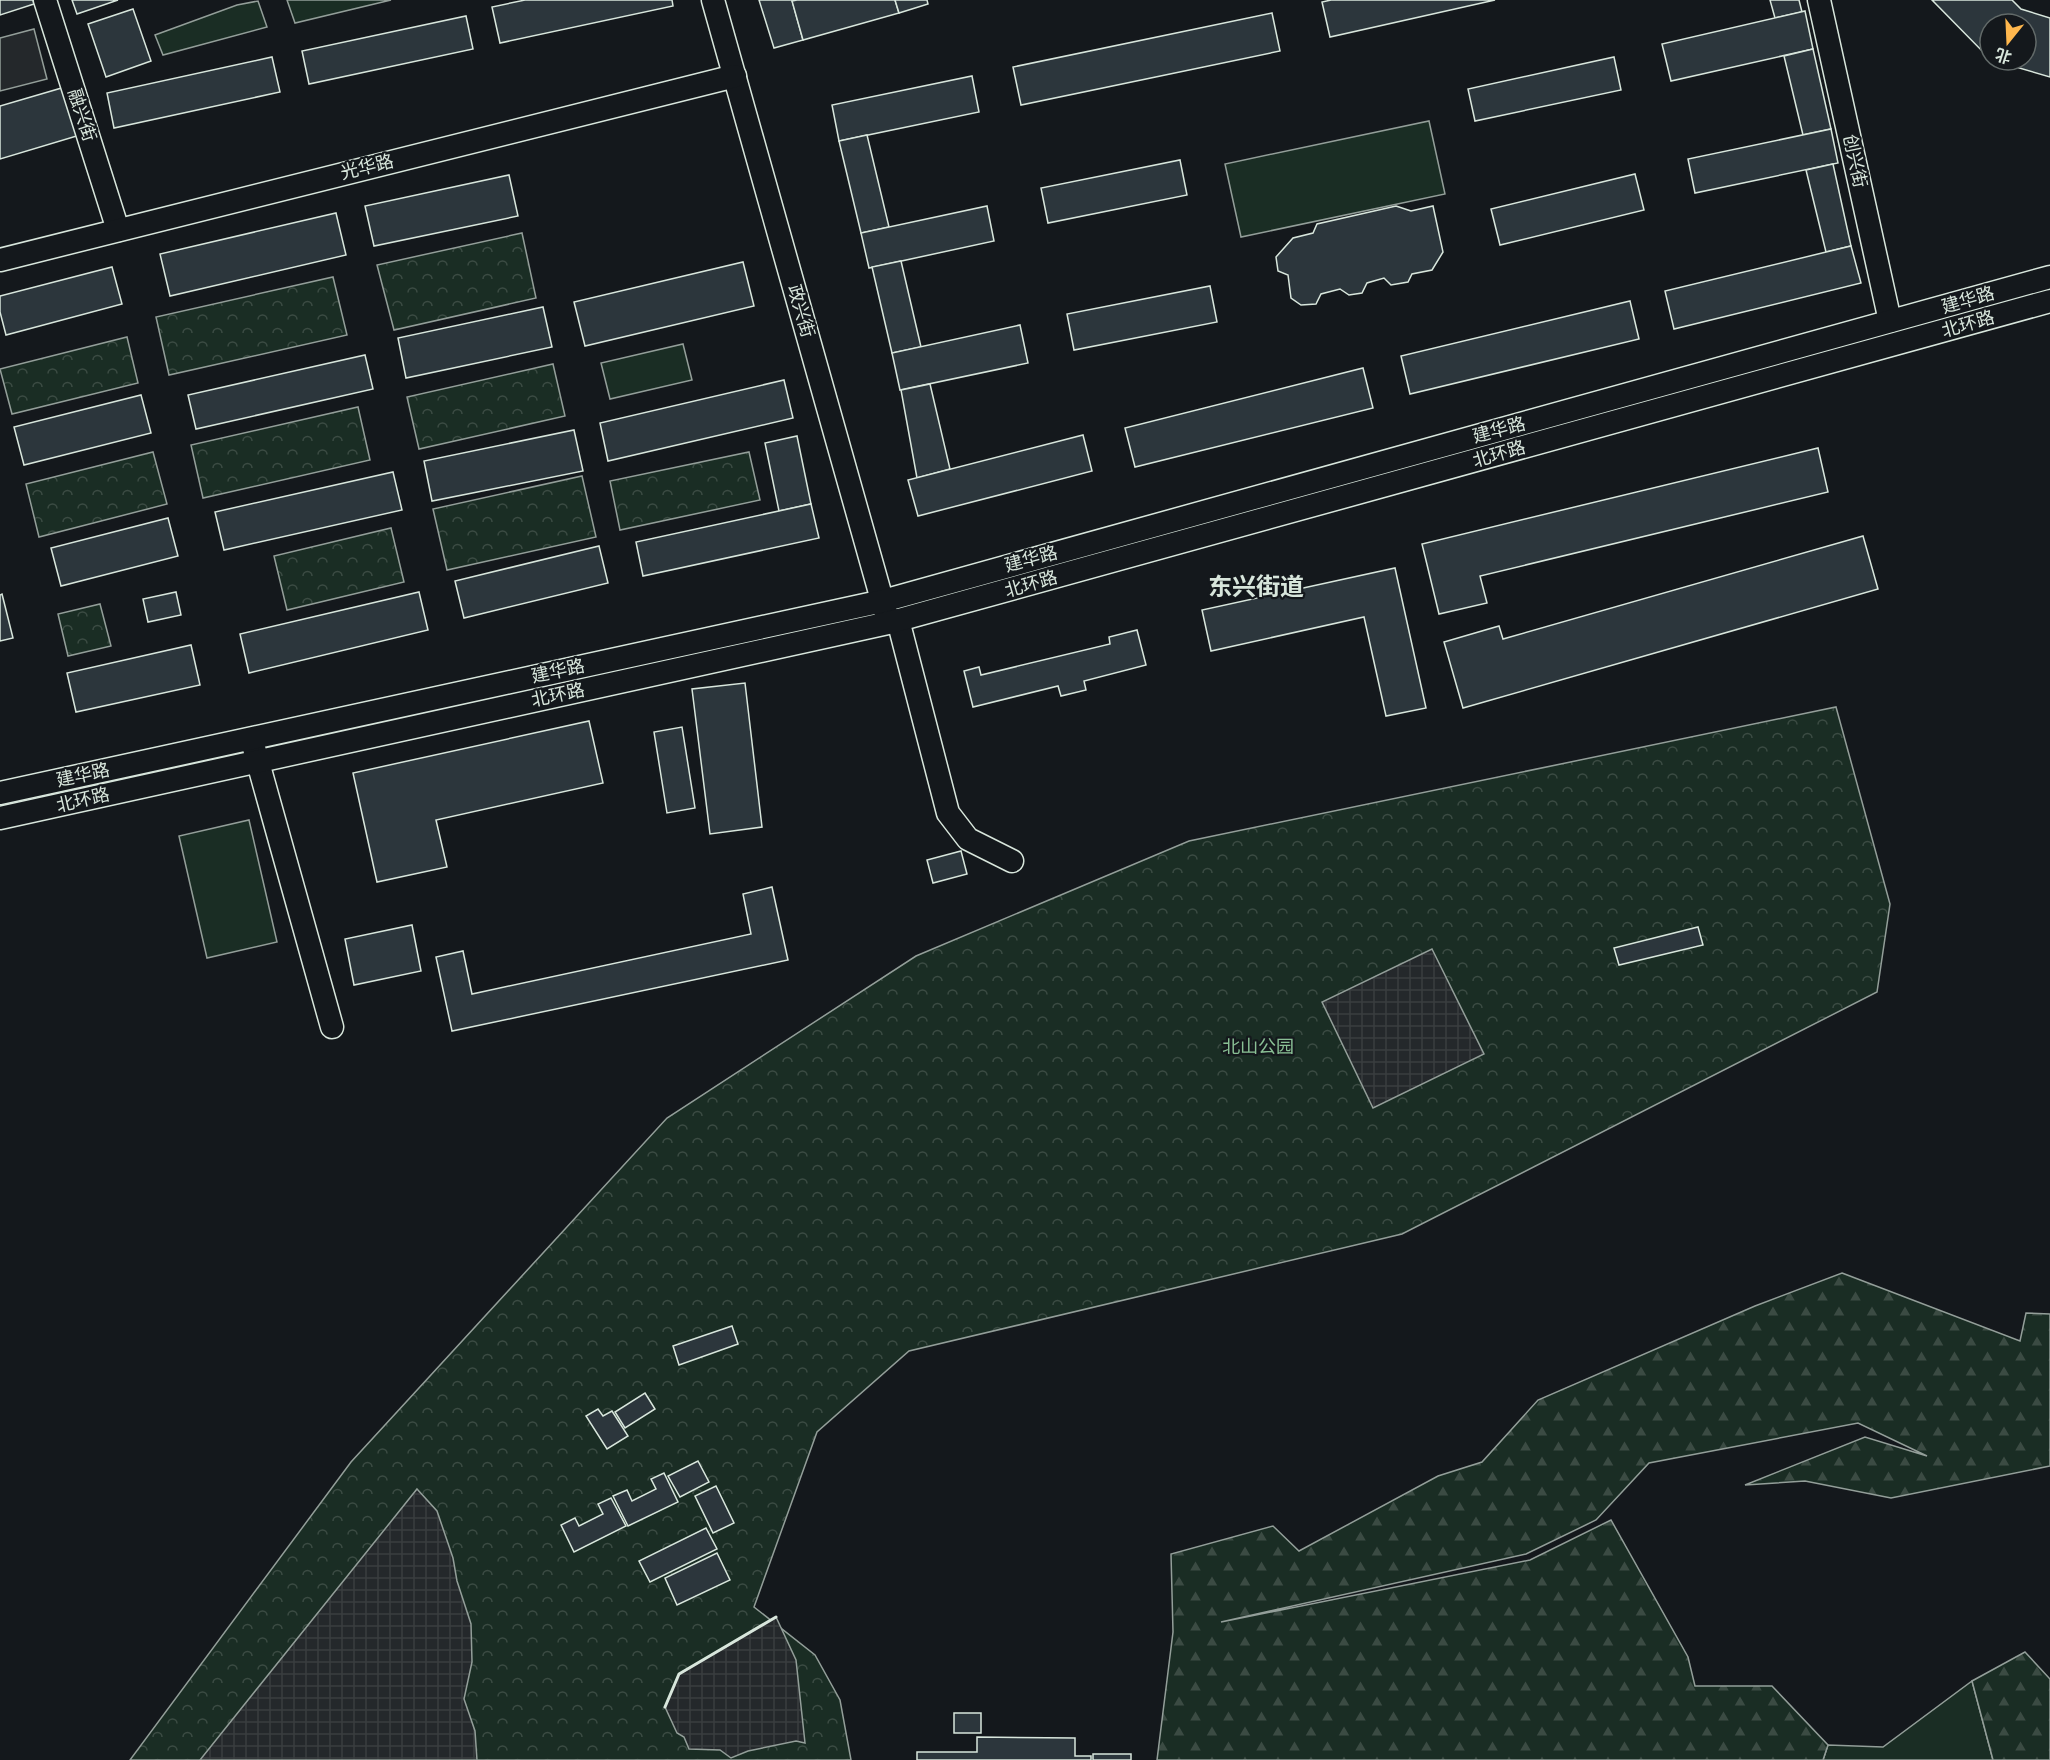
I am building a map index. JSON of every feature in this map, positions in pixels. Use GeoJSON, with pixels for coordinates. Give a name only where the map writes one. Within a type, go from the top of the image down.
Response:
{"type":"FeatureCollection","features":[{"type":"Feature","properties":{"kind":"street","name":"融兴街"},"geometry":{"type":"LineString","coordinates":[[45,0],[118,230]]}},
{"type":"Feature","properties":{"kind":"street","name":"政兴街"},"geometry":{"type":"LineString","coordinates":[[713,0],[883,601],[893,622],[948,813],[968,839],[1012,861]]}},
{"type":"Feature","properties":{"kind":"street","name":"创兴街"},"geometry":{"type":"LineString","coordinates":[[1819,0],[1890,321]]}},
{"type":"Feature","properties":{"kind":"street","name":"光华路"},"geometry":{"type":"LineString","coordinates":[[0,260],[735,76]]}},
{"type":"Feature","properties":{"kind":"street","name":"建华路"},"geometry":{"type":"LineString","coordinates":[[0,793],[883,601],[2050,277]]}},
{"type":"Feature","properties":{"kind":"street","name":"北环路"},"geometry":{"type":"LineString","coordinates":[[0,818],[893,622],[2050,301]]}},
{"type":"Feature","properties":{"kind":"street"},"geometry":{"type":"LineString","coordinates":[[251,739],[332,1027]]}},
{"type":"Feature","properties":{"kind":"green space"},"geometry":{"type":"Polygon","coordinates":[[[287,0],[391,0],[295,23],[287,0]]]}},
{"type":"Feature","properties":{"kind":"green space"},"geometry":{"type":"Polygon","coordinates":[[[258,1],[267,27],[163,55],[155,35],[237,5],[258,1]]]}},
{"type":"Feature","properties":{"kind":"green space"},"geometry":{"type":"Polygon","coordinates":[[[1429,121],[1445,194],[1241,237],[1225,164],[1429,121]]]}},
{"type":"Feature","properties":{"kind":"green space"},"geometry":{"type":"Polygon","coordinates":[[[522,233],[536,298],[394,330],[377,265],[522,233]]]}},
{"type":"Feature","properties":{"kind":"green space"},"geometry":{"type":"Polygon","coordinates":[[[333,277],[347,335],[169,375],[156,317],[333,277]]]}},
{"type":"Feature","properties":{"kind":"green space"},"geometry":{"type":"Polygon","coordinates":[[[127,337],[138,383],[12,414],[0,369],[127,337]]]}},
{"type":"Feature","properties":{"kind":"green space"},"geometry":{"type":"Polygon","coordinates":[[[683,344],[692,380],[610,399],[601,363],[683,344]]]}},
{"type":"Feature","properties":{"kind":"green space"},"geometry":{"type":"Polygon","coordinates":[[[553,364],[565,416],[419,449],[407,397],[553,364]]]}},
{"type":"Feature","properties":{"kind":"green space"},"geometry":{"type":"Polygon","coordinates":[[[358,407],[370,460],[203,498],[191,445],[358,407]]]}},
{"type":"Feature","properties":{"kind":"green space"},"geometry":{"type":"Polygon","coordinates":[[[153,452],[167,504],[39,537],[26,484],[153,452]]]}},
{"type":"Feature","properties":{"kind":"green space"},"geometry":{"type":"Polygon","coordinates":[[[749,452],[760,500],[620,530],[610,481],[749,452]]]}},
{"type":"Feature","properties":{"kind":"green space"},"geometry":{"type":"Polygon","coordinates":[[[582,476],[596,537],[447,570],[433,509],[582,476]]]}},
{"type":"Feature","properties":{"kind":"green space"},"geometry":{"type":"Polygon","coordinates":[[[391,528],[404,582],[287,610],[274,556],[391,528]]]}},
{"type":"Feature","properties":{"kind":"green space"},"geometry":{"type":"Polygon","coordinates":[[[100,604],[111,646],[68,656],[58,614],[100,604]]]}},
{"type":"Feature","properties":{"kind":"green space","name":"北山公园"},"geometry":{"type":"Polygon","coordinates":[[[1836,707],[1890,904],[1877,992],[1402,1234],[909,1351],[817,1432],[754,1607],[815,1655],[840,1700],[851,1760],[130,1760],[351,1462],[667,1118],[916,956],[1189,841],[1836,707]]]}},
{"type":"Feature","properties":{"kind":"green space"},"geometry":{"type":"Polygon","coordinates":[[[249,820],[277,942],[207,958],[179,836],[249,820]]]}},
{"type":"Feature","properties":{"kind":"green space"},"geometry":{"type":"Polygon","coordinates":[[[1842,1273],[2020,1341],[2026,1313],[2050,1314],[2050,1466],[1891,1498],[1805,1481],[1745,1485],[1865,1437],[1927,1456],[1858,1423],[1649,1463],[1596,1520],[1526,1554],[1221,1622],[1530,1560],[1611,1520],[1688,1657],[1695,1686],[1772,1686],[1828,1745],[1823,1760],[1157,1760],[1173,1632],[1171,1554],[1273,1526],[1299,1551],[1438,1476],[1482,1462],[1538,1400],[1755,1306],[1842,1273]]]}},
{"type":"Feature","properties":{"kind":"green space"},"geometry":{"type":"Polygon","coordinates":[[[2025,1652],[2050,1679],[2050,1760],[1993,1760],[1972,1681],[2025,1652]]]}},
{"type":"Feature","properties":{"kind":"green space"},"geometry":{"type":"Polygon","coordinates":[[[1972,1681],[1993,1760],[1823,1760],[1828,1745],[1883,1747],[1972,1681]]]}},
{"type":"Feature","properties":{"kind":"shaded area"},"geometry":{"type":"Polygon","coordinates":[[[34,29],[47,79],[0,91],[0,38],[34,29]]]}},
{"type":"Feature","properties":{"kind":"shaded area"},"geometry":{"type":"Polygon","coordinates":[[[1432,949],[1484,1054],[1373,1108],[1322,1002],[1432,949]]]}},
{"type":"Feature","properties":{"kind":"shaded area"},"geometry":{"type":"Polygon","coordinates":[[[417,1489],[437,1511],[471,1624],[472,1662],[464,1699],[475,1731],[477,1760],[200,1760],[417,1489]]]}},
{"type":"Feature","properties":{"kind":"shaded area"},"geometry":{"type":"Polygon","coordinates":[[[776,1617],[796,1660],[805,1743],[796,1741],[748,1751],[731,1758],[720,1750],[689,1749],[684,1737],[677,1733],[665,1707],[679,1674],[776,1617]]]}},
{"type":"Feature","properties":{"kind":"building"},"geometry":{"type":"Polygon","coordinates":[[[0,0],[33,0],[34,4],[0,15],[0,0]]]}},
{"type":"Feature","properties":{"kind":"building"},"geometry":{"type":"Polygon","coordinates":[[[72,0],[118,0],[77,14],[72,0]]]}},
{"type":"Feature","properties":{"kind":"building"},"geometry":{"type":"Polygon","coordinates":[[[525,0],[672,0],[673,6],[500,43],[492,7],[525,0]]]}},
{"type":"Feature","properties":{"kind":"building"},"geometry":{"type":"Polygon","coordinates":[[[759,0],[792,0],[803,40],[774,48],[759,0]]]}},
{"type":"Feature","properties":{"kind":"building"},"geometry":{"type":"Polygon","coordinates":[[[895,0],[899,13],[803,40],[792,1],[895,0]]]}},
{"type":"Feature","properties":{"kind":"building"},"geometry":{"type":"Polygon","coordinates":[[[895,0],[927,0],[928,4],[899,13],[895,0]]]}},
{"type":"Feature","properties":{"kind":"building"},"geometry":{"type":"Polygon","coordinates":[[[1331,0],[1495,0],[1330,37],[1322,2],[1331,0]]]}},
{"type":"Feature","properties":{"kind":"building"},"geometry":{"type":"Polygon","coordinates":[[[1770,0],[1799,0],[1802,12],[1775,18],[1770,0]]]}},
{"type":"Feature","properties":{"kind":"building"},"geometry":{"type":"Polygon","coordinates":[[[1932,0],[2012,0],[2021,9],[2031,12],[1978,12],[1978,47],[1932,0]]]}},
{"type":"Feature","properties":{"kind":"building"},"geometry":{"type":"Polygon","coordinates":[[[133,9],[151,61],[106,77],[88,24],[133,9]]]}},
{"type":"Feature","properties":{"kind":"building"},"geometry":{"type":"Polygon","coordinates":[[[1805,11],[1813,49],[1671,81],[1662,44],[1805,11]]]}},
{"type":"Feature","properties":{"kind":"building"},"geometry":{"type":"Polygon","coordinates":[[[1272,13],[1280,51],[1021,105],[1013,67],[1272,13]]]}},
{"type":"Feature","properties":{"kind":"building"},"geometry":{"type":"Polygon","coordinates":[[[2038,14],[2050,18],[2050,77],[2033,72],[2038,72],[2038,14]]]}},
{"type":"Feature","properties":{"kind":"building"},"geometry":{"type":"Polygon","coordinates":[[[466,16],[473,49],[309,84],[302,51],[466,16]]]}},
{"type":"Feature","properties":{"kind":"building"},"geometry":{"type":"Polygon","coordinates":[[[1813,49],[1831,129],[1803,135],[1784,56],[1813,49]]]}},
{"type":"Feature","properties":{"kind":"building"},"geometry":{"type":"Polygon","coordinates":[[[272,57],[280,92],[114,128],[107,93],[272,57]]]}},
{"type":"Feature","properties":{"kind":"building"},"geometry":{"type":"Polygon","coordinates":[[[1614,57],[1621,90],[1475,121],[1468,89],[1614,57]]]}},
{"type":"Feature","properties":{"kind":"building"},"geometry":{"type":"Polygon","coordinates":[[[972,76],[979,112],[839,141],[832,105],[972,76]]]}},
{"type":"Feature","properties":{"kind":"building"},"geometry":{"type":"Polygon","coordinates":[[[65,87],[80,135],[0,159],[0,106],[65,87]]]}},
{"type":"Feature","properties":{"kind":"building"},"geometry":{"type":"Polygon","coordinates":[[[1831,129],[1838,163],[1695,193],[1688,159],[1831,129]]]}},
{"type":"Feature","properties":{"kind":"building"},"geometry":{"type":"Polygon","coordinates":[[[867,135],[889,227],[861,233],[839,141],[867,135]]]}},
{"type":"Feature","properties":{"kind":"building"},"geometry":{"type":"Polygon","coordinates":[[[1180,160],[1187,195],[1048,223],[1041,188],[1180,160]]]}},
{"type":"Feature","properties":{"kind":"building"},"geometry":{"type":"Polygon","coordinates":[[[1833,164],[1851,246],[1826,252],[1806,170],[1833,164]]]}},
{"type":"Feature","properties":{"kind":"building"},"geometry":{"type":"Polygon","coordinates":[[[1635,174],[1644,210],[1500,245],[1491,209],[1635,174]]]}},
{"type":"Feature","properties":{"kind":"building"},"geometry":{"type":"Polygon","coordinates":[[[509,175],[518,216],[374,246],[365,206],[509,175]]]}},
{"type":"Feature","properties":{"kind":"building"},"geometry":{"type":"Polygon","coordinates":[[[987,206],[994,241],[869,268],[861,233],[987,206]]]}},
{"type":"Feature","properties":{"kind":"building"},"geometry":{"type":"Polygon","coordinates":[[[1396,206],[1411,211],[1433,206],[1443,252],[1432,270],[1412,274],[1408,282],[1391,285],[1384,278],[1367,283],[1362,293],[1349,295],[1340,289],[1321,294],[1316,304],[1301,305],[1291,298],[1288,275],[1278,271],[1276,257],[1293,238],[1313,233],[1317,224],[1396,206]]]}},
{"type":"Feature","properties":{"kind":"building"},"geometry":{"type":"Polygon","coordinates":[[[336,213],[346,255],[170,296],[160,254],[336,213]]]}},
{"type":"Feature","properties":{"kind":"building"},"geometry":{"type":"Polygon","coordinates":[[[1851,246],[1861,283],[1674,329],[1665,291],[1851,246]]]}},
{"type":"Feature","properties":{"kind":"building"},"geometry":{"type":"Polygon","coordinates":[[[901,261],[921,347],[892,353],[872,267],[901,261]]]}},
{"type":"Feature","properties":{"kind":"building"},"geometry":{"type":"Polygon","coordinates":[[[743,262],[754,306],[585,346],[574,302],[743,262]]]}},
{"type":"Feature","properties":{"kind":"building"},"geometry":{"type":"Polygon","coordinates":[[[112,267],[122,304],[6,335],[0,312],[0,296],[112,267]]]}},
{"type":"Feature","properties":{"kind":"building"},"geometry":{"type":"Polygon","coordinates":[[[1210,286],[1217,322],[1074,350],[1067,314],[1210,286]]]}},
{"type":"Feature","properties":{"kind":"building"},"geometry":{"type":"Polygon","coordinates":[[[1630,301],[1639,339],[1410,394],[1401,356],[1630,301]]]}},
{"type":"Feature","properties":{"kind":"building"},"geometry":{"type":"Polygon","coordinates":[[[543,307],[552,347],[406,378],[398,338],[543,307]]]}},
{"type":"Feature","properties":{"kind":"building"},"geometry":{"type":"Polygon","coordinates":[[[1020,325],[1028,363],[900,390],[892,353],[1020,325]]]}},
{"type":"Feature","properties":{"kind":"building"},"geometry":{"type":"Polygon","coordinates":[[[365,355],[373,389],[196,429],[188,395],[365,355]]]}},
{"type":"Feature","properties":{"kind":"building"},"geometry":{"type":"Polygon","coordinates":[[[1363,368],[1373,408],[1135,467],[1125,428],[1363,368]]]}},
{"type":"Feature","properties":{"kind":"building"},"geometry":{"type":"Polygon","coordinates":[[[784,380],[793,418],[608,461],[600,423],[784,380]]]}},
{"type":"Feature","properties":{"kind":"building"},"geometry":{"type":"Polygon","coordinates":[[[930,384],[950,469],[917,478],[901,390],[930,384]]]}},
{"type":"Feature","properties":{"kind":"building"},"geometry":{"type":"Polygon","coordinates":[[[141,395],[151,433],[24,465],[14,427],[141,395]]]}},
{"type":"Feature","properties":{"kind":"building"},"geometry":{"type":"Polygon","coordinates":[[[574,430],[583,471],[432,501],[424,461],[574,430]]]}},
{"type":"Feature","properties":{"kind":"building"},"geometry":{"type":"Polygon","coordinates":[[[1083,435],[1092,471],[918,516],[908,480],[1083,435]]]}},
{"type":"Feature","properties":{"kind":"building"},"geometry":{"type":"Polygon","coordinates":[[[797,436],[811,504],[779,511],[765,443],[797,436]]]}},
{"type":"Feature","properties":{"kind":"building"},"geometry":{"type":"Polygon","coordinates":[[[1818,448],[1828,492],[1480,576],[1487,603],[1439,614],[1422,544],[1818,448]]]}},
{"type":"Feature","properties":{"kind":"building"},"geometry":{"type":"Polygon","coordinates":[[[393,472],[402,510],[224,550],[215,512],[393,472]]]}},
{"type":"Feature","properties":{"kind":"building"},"geometry":{"type":"Polygon","coordinates":[[[811,504],[819,538],[643,576],[636,542],[811,504]]]}},
{"type":"Feature","properties":{"kind":"building"},"geometry":{"type":"Polygon","coordinates":[[[168,518],[178,556],[61,586],[51,548],[168,518]]]}},
{"type":"Feature","properties":{"kind":"building"},"geometry":{"type":"Polygon","coordinates":[[[1863,536],[1878,589],[1463,708],[1444,642],[1499,626],[1503,639],[1863,536]]]}},
{"type":"Feature","properties":{"kind":"building"},"geometry":{"type":"Polygon","coordinates":[[[599,546],[608,583],[464,618],[455,581],[599,546]]]}},
{"type":"Feature","properties":{"kind":"building"},"geometry":{"type":"Polygon","coordinates":[[[1395,568],[1426,708],[1386,716],[1364,617],[1211,651],[1202,610],[1395,568]]]}},
{"type":"Feature","properties":{"kind":"building"},"geometry":{"type":"Polygon","coordinates":[[[176,592],[181,615],[148,622],[143,599],[176,592]]]}},
{"type":"Feature","properties":{"kind":"building"},"geometry":{"type":"Polygon","coordinates":[[[419,592],[428,630],[249,673],[240,634],[419,592]]]}},
{"type":"Feature","properties":{"kind":"building"},"geometry":{"type":"Polygon","coordinates":[[[2,594],[13,638],[0,641],[0,595],[2,594]]]}},
{"type":"Feature","properties":{"kind":"building"},"geometry":{"type":"Polygon","coordinates":[[[1137,630],[1146,665],[1084,681],[1086,690],[1061,696],[1058,686],[973,707],[964,671],[979,667],[981,675],[1110,644],[1109,637],[1137,630]]]}},
{"type":"Feature","properties":{"kind":"building"},"geometry":{"type":"Polygon","coordinates":[[[191,645],[200,685],[76,712],[67,673],[191,645]]]}},
{"type":"Feature","properties":{"kind":"building"},"geometry":{"type":"Polygon","coordinates":[[[745,683],[762,827],[710,834],[692,689],[745,683]]]}},
{"type":"Feature","properties":{"kind":"building"},"geometry":{"type":"Polygon","coordinates":[[[589,721],[603,783],[436,820],[447,867],[377,882],[353,773],[589,721]]]}},
{"type":"Feature","properties":{"kind":"building"},"geometry":{"type":"Polygon","coordinates":[[[682,727],[695,808],[667,813],[654,732],[682,727]]]}},
{"type":"Feature","properties":{"kind":"building"},"geometry":{"type":"Polygon","coordinates":[[[961,851],[967,874],[933,883],[927,860],[961,851]]]}},
{"type":"Feature","properties":{"kind":"building"},"geometry":{"type":"Polygon","coordinates":[[[772,887],[788,960],[452,1031],[436,957],[463,951],[472,994],[751,934],[743,894],[772,887]]]}},
{"type":"Feature","properties":{"kind":"building"},"geometry":{"type":"Polygon","coordinates":[[[412,925],[421,971],[354,985],[345,939],[412,925]]]}},
{"type":"Feature","properties":{"kind":"building"},"geometry":{"type":"Polygon","coordinates":[[[1698,927],[1703,945],[1619,965],[1614,948],[1698,927]]]}},
{"type":"Feature","properties":{"kind":"building"},"geometry":{"type":"Polygon","coordinates":[[[732,1326],[738,1344],[679,1365],[673,1346],[732,1326]]]}},
{"type":"Feature","properties":{"kind":"building"},"geometry":{"type":"Polygon","coordinates":[[[645,1393],[655,1409],[625,1428],[615,1412],[645,1393]]]}},
{"type":"Feature","properties":{"kind":"building"},"geometry":{"type":"Polygon","coordinates":[[[598,1409],[603,1416],[612,1411],[628,1436],[607,1449],[586,1416],[598,1409]]]}},
{"type":"Feature","properties":{"kind":"building"},"geometry":{"type":"Polygon","coordinates":[[[698,1461],[709,1482],[680,1497],[668,1476],[698,1461]]]}},
{"type":"Feature","properties":{"kind":"building"},"geometry":{"type":"Polygon","coordinates":[[[664,1473],[678,1502],[628,1526],[613,1496],[627,1490],[632,1501],[656,1489],[651,1479],[664,1473]]]}},
{"type":"Feature","properties":{"kind":"building"},"geometry":{"type":"Polygon","coordinates":[[[716,1486],[734,1523],[713,1533],[695,1496],[716,1486]]]}},
{"type":"Feature","properties":{"kind":"building"},"geometry":{"type":"Polygon","coordinates":[[[611,1498],[626,1526],[574,1552],[561,1525],[575,1518],[579,1526],[603,1514],[598,1504],[611,1498]]]}},
{"type":"Feature","properties":{"kind":"building"},"geometry":{"type":"Polygon","coordinates":[[[706,1528],[717,1549],[650,1582],[639,1561],[706,1528]]]}},
{"type":"Feature","properties":{"kind":"building"},"geometry":{"type":"Polygon","coordinates":[[[717,1553],[730,1580],[677,1605],[665,1578],[717,1553]]]}},
{"type":"Feature","properties":{"kind":"building"},"geometry":{"type":"Polygon","coordinates":[[[954,1713],[981,1713],[981,1733],[954,1733],[954,1713]]]}},
{"type":"Feature","properties":{"kind":"building"},"geometry":{"type":"Polygon","coordinates":[[[977,1737],[1075,1738],[1075,1756],[1091,1756],[1091,1760],[917,1760],[917,1752],[977,1752],[977,1737]]]}},
{"type":"Feature","properties":{"kind":"building"},"geometry":{"type":"Polygon","coordinates":[[[1093,1754],[1131,1754],[1131,1760],[1093,1760],[1093,1754]]]}},
{"type":"Feature","properties":{"kind":"wall"},"geometry":{"type":"LineString","coordinates":[[665,1707],[679,1674],[776,1617]]}},
{"type":"Feature","properties":{"kind":"district","name":"东兴街道"},"geometry":{"type":"Point","coordinates":[1256,587]}}]}
